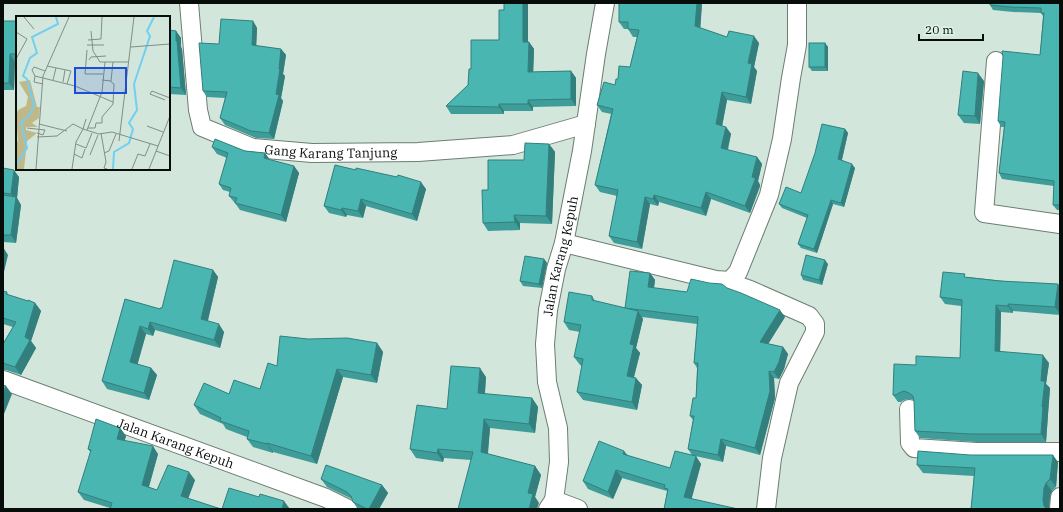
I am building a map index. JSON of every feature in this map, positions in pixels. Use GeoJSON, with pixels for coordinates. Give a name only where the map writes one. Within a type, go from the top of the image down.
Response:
{"type":"FeatureCollection","features":[{"type":"Feature","properties":{"kind":"street","name":"Gang Karang Tanjung"},"geometry":{"type":"LineString","coordinates":[[189,3],[198,110],[202,127],[254,148],[312,153],[418,152],[513,145],[586,124]]}},
{"type":"Feature","properties":{"kind":"street","name":"Jalan Karang Kepuh"},"geometry":{"type":"LineString","coordinates":[[551,505],[559,462],[558,428],[547,382],[545,344],[548,310],[556,269],[564,244],[582,151],[605,3]]}},
{"type":"Feature","properties":{"kind":"street"},"geometry":{"type":"LineString","coordinates":[[730,281],[738,272],[768,195],[781,146],[791,78],[798,45],[798,3]]}},
{"type":"Feature","properties":{"kind":"street"},"geometry":{"type":"LineString","coordinates":[[996,61],[984,213],[1060,224]]}},
{"type":"Feature","properties":{"kind":"street"},"geometry":{"type":"LineString","coordinates":[[564,244],[716,280],[730,281],[736,285],[809,316],[816,324],[815,332],[789,383],[772,458],[766,509]]}},
{"type":"Feature","properties":{"kind":"street","name":"Jalan Karang Kepuh"},"geometry":{"type":"LineString","coordinates":[[3,380],[326,498],[348,509]]}},
{"type":"Feature","properties":{"kind":"street"},"geometry":{"type":"LineString","coordinates":[[909,408],[910,442],[914,448],[976,452],[1060,452]]}},
{"type":"Feature","properties":{"kind":"street"},"geometry":{"type":"LineString","coordinates":[[1059,509],[1060,497]]}},
{"type":"Feature","properties":{"kind":"street"},"geometry":{"type":"LineString","coordinates":[[551,505],[578,509]]}},
{"type":"Feature","properties":{"kind":"building"},"geometry":{"type":"Polygon","coordinates":[[[504,3],[523,3],[523,42],[529,42],[528,72],[571,71],[571,99],[528,100],[528,104],[499,104],[499,107],[446,106],[468,85],[469,69],[471,69],[471,40],[499,40],[499,10],[504,10],[504,3]]]}},
{"type":"Feature","properties":{"kind":"building"},"geometry":{"type":"Polygon","coordinates":[[[619,3],[697,3],[695,26],[727,37],[729,31],[754,36],[748,63],[752,64],[746,97],[722,92],[716,124],[726,127],[721,148],[757,157],[752,177],[755,178],[755,180],[745,206],[706,192],[701,208],[654,195],[653,199],[645,197],[637,242],[609,236],[618,190],[595,185],[613,109],[597,105],[604,82],[615,85],[616,79],[618,79],[619,66],[630,67],[639,30],[628,29],[628,22],[619,22],[619,3]]]}},
{"type":"Feature","properties":{"kind":"building"},"geometry":{"type":"Polygon","coordinates":[[[990,3],[1060,3],[1060,205],[1053,205],[1054,181],[999,173],[1005,122],[998,121],[1003,57],[1002,51],[1040,55],[1044,13],[1041,13],[1041,8],[1010,7],[990,5],[990,3]]]}},
{"type":"Feature","properties":{"kind":"building"},"geometry":{"type":"Polygon","coordinates":[[[221,19],[253,21],[252,45],[281,49],[280,69],[276,94],[279,95],[269,133],[251,131],[220,118],[227,92],[203,91],[199,43],[219,44],[221,19]]]}},
{"type":"Feature","properties":{"kind":"building"},"geometry":{"type":"Polygon","coordinates":[[[3,21],[16,21],[16,54],[10,54],[9,83],[3,83],[3,21]]]}},
{"type":"Feature","properties":{"kind":"building"},"geometry":{"type":"Polygon","coordinates":[[[170,30],[176,31],[181,88],[170,87],[170,30]]]}},
{"type":"Feature","properties":{"kind":"building"},"geometry":{"type":"Polygon","coordinates":[[[809,43],[825,43],[825,67],[809,67],[809,43]]]}},
{"type":"Feature","properties":{"kind":"building"},"geometry":{"type":"Polygon","coordinates":[[[963,71],[978,73],[975,116],[958,115],[963,71]]]}},
{"type":"Feature","properties":{"kind":"building"},"geometry":{"type":"Polygon","coordinates":[[[822,124],[845,129],[838,159],[852,164],[841,203],[831,200],[814,249],[798,244],[808,215],[779,204],[786,187],[801,193],[815,153],[822,124]]]}},
{"type":"Feature","properties":{"kind":"building"},"geometry":{"type":"Polygon","coordinates":[[[215,139],[245,151],[265,153],[264,158],[294,166],[281,215],[235,203],[237,198],[229,196],[231,188],[219,184],[228,153],[212,147],[215,139]]]}},
{"type":"Feature","properties":{"kind":"building"},"geometry":{"type":"Polygon","coordinates":[[[525,143],[549,144],[546,216],[514,215],[515,222],[483,223],[482,190],[488,190],[488,160],[524,160],[525,143]]]}},
{"type":"Feature","properties":{"kind":"building"},"geometry":{"type":"Polygon","coordinates":[[[335,165],[397,177],[398,175],[421,182],[412,214],[361,199],[358,211],[342,208],[341,210],[324,206],[335,165]]]}},
{"type":"Feature","properties":{"kind":"building"},"geometry":{"type":"Polygon","coordinates":[[[3,168],[14,170],[11,194],[3,193],[3,168]]]}},
{"type":"Feature","properties":{"kind":"building"},"geometry":{"type":"Polygon","coordinates":[[[3,195],[16,197],[11,235],[3,235],[3,195]]]}},
{"type":"Feature","properties":{"kind":"building"},"geometry":{"type":"Polygon","coordinates":[[[806,255],[825,260],[819,280],[801,275],[806,255]]]}},
{"type":"Feature","properties":{"kind":"building"},"geometry":{"type":"Polygon","coordinates":[[[525,256],[544,259],[539,284],[520,281],[525,256]]]}},
{"type":"Feature","properties":{"kind":"building"},"geometry":{"type":"Polygon","coordinates":[[[174,260],[213,270],[201,319],[219,324],[214,340],[150,322],[148,329],[140,326],[130,362],[151,368],[144,393],[102,381],[125,299],[160,309],[162,308],[174,260]]]}},
{"type":"Feature","properties":{"kind":"building"},"geometry":{"type":"Polygon","coordinates":[[[630,271],[650,273],[648,287],[687,292],[691,279],[722,284],[727,288],[780,310],[760,342],[783,347],[779,362],[774,372],[769,371],[770,391],[755,448],[721,439],[718,455],[688,449],[694,416],[690,416],[693,398],[696,398],[698,363],[694,363],[698,317],[625,308],[630,271]]]}},
{"type":"Feature","properties":{"kind":"building"},"geometry":{"type":"Polygon","coordinates":[[[943,272],[965,274],[964,277],[1000,281],[1058,284],[1055,307],[1008,304],[1008,306],[996,305],[995,351],[1043,355],[1041,381],[1045,381],[1041,434],[971,434],[915,431],[913,396],[904,391],[893,395],[894,364],[916,365],[916,356],[960,358],[962,300],[940,297],[943,272]]]}},
{"type":"Feature","properties":{"kind":"building"},"geometry":{"type":"Polygon","coordinates":[[[3,291],[7,292],[6,294],[35,303],[25,337],[30,340],[15,367],[3,363],[3,344],[16,322],[3,318],[3,291]]]}},
{"type":"Feature","properties":{"kind":"building"},"geometry":{"type":"Polygon","coordinates":[[[569,292],[592,296],[592,300],[638,311],[630,344],[634,345],[627,376],[636,378],[632,402],[577,392],[583,359],[574,357],[581,325],[564,322],[569,292]]]}},
{"type":"Feature","properties":{"kind":"building"},"geometry":{"type":"Polygon","coordinates":[[[280,336],[308,339],[347,338],[377,343],[371,375],[337,369],[311,456],[267,443],[247,439],[249,431],[220,421],[221,418],[194,405],[204,383],[229,394],[234,380],[260,389],[268,363],[277,366],[280,336]]]}},
{"type":"Feature","properties":{"kind":"building"},"geometry":{"type":"Polygon","coordinates":[[[451,366],[480,368],[478,393],[532,398],[529,424],[484,419],[481,452],[535,466],[528,493],[533,494],[529,509],[458,509],[473,452],[438,449],[437,453],[410,449],[417,405],[447,409],[451,366]]]}},
{"type":"Feature","properties":{"kind":"building"},"geometry":{"type":"Polygon","coordinates":[[[3,385],[6,386],[3,394],[3,385]]]}},
{"type":"Feature","properties":{"kind":"building"},"geometry":{"type":"Polygon","coordinates":[[[96,419],[120,428],[117,439],[153,446],[142,485],[157,490],[168,465],[189,472],[181,496],[221,509],[110,509],[112,503],[78,492],[91,450],[88,449],[96,419]]]}},
{"type":"Feature","properties":{"kind":"building"},"geometry":{"type":"Polygon","coordinates":[[[599,441],[624,451],[623,454],[670,468],[675,451],[696,456],[684,497],[738,509],[664,509],[668,489],[664,488],[665,485],[616,470],[608,492],[583,481],[599,441]]]}},
{"type":"Feature","properties":{"kind":"building"},"geometry":{"type":"Polygon","coordinates":[[[918,451],[970,455],[1053,455],[1050,479],[1044,488],[1043,500],[1044,506],[1047,509],[971,509],[975,468],[917,465],[918,451]]]}},
{"type":"Feature","properties":{"kind":"building"},"geometry":{"type":"Polygon","coordinates":[[[326,465],[382,485],[369,509],[353,502],[351,496],[347,492],[321,479],[326,465]]]}},
{"type":"Feature","properties":{"kind":"building"},"geometry":{"type":"Polygon","coordinates":[[[229,488],[259,497],[260,494],[284,501],[282,509],[222,509],[229,488]]]}}]}
